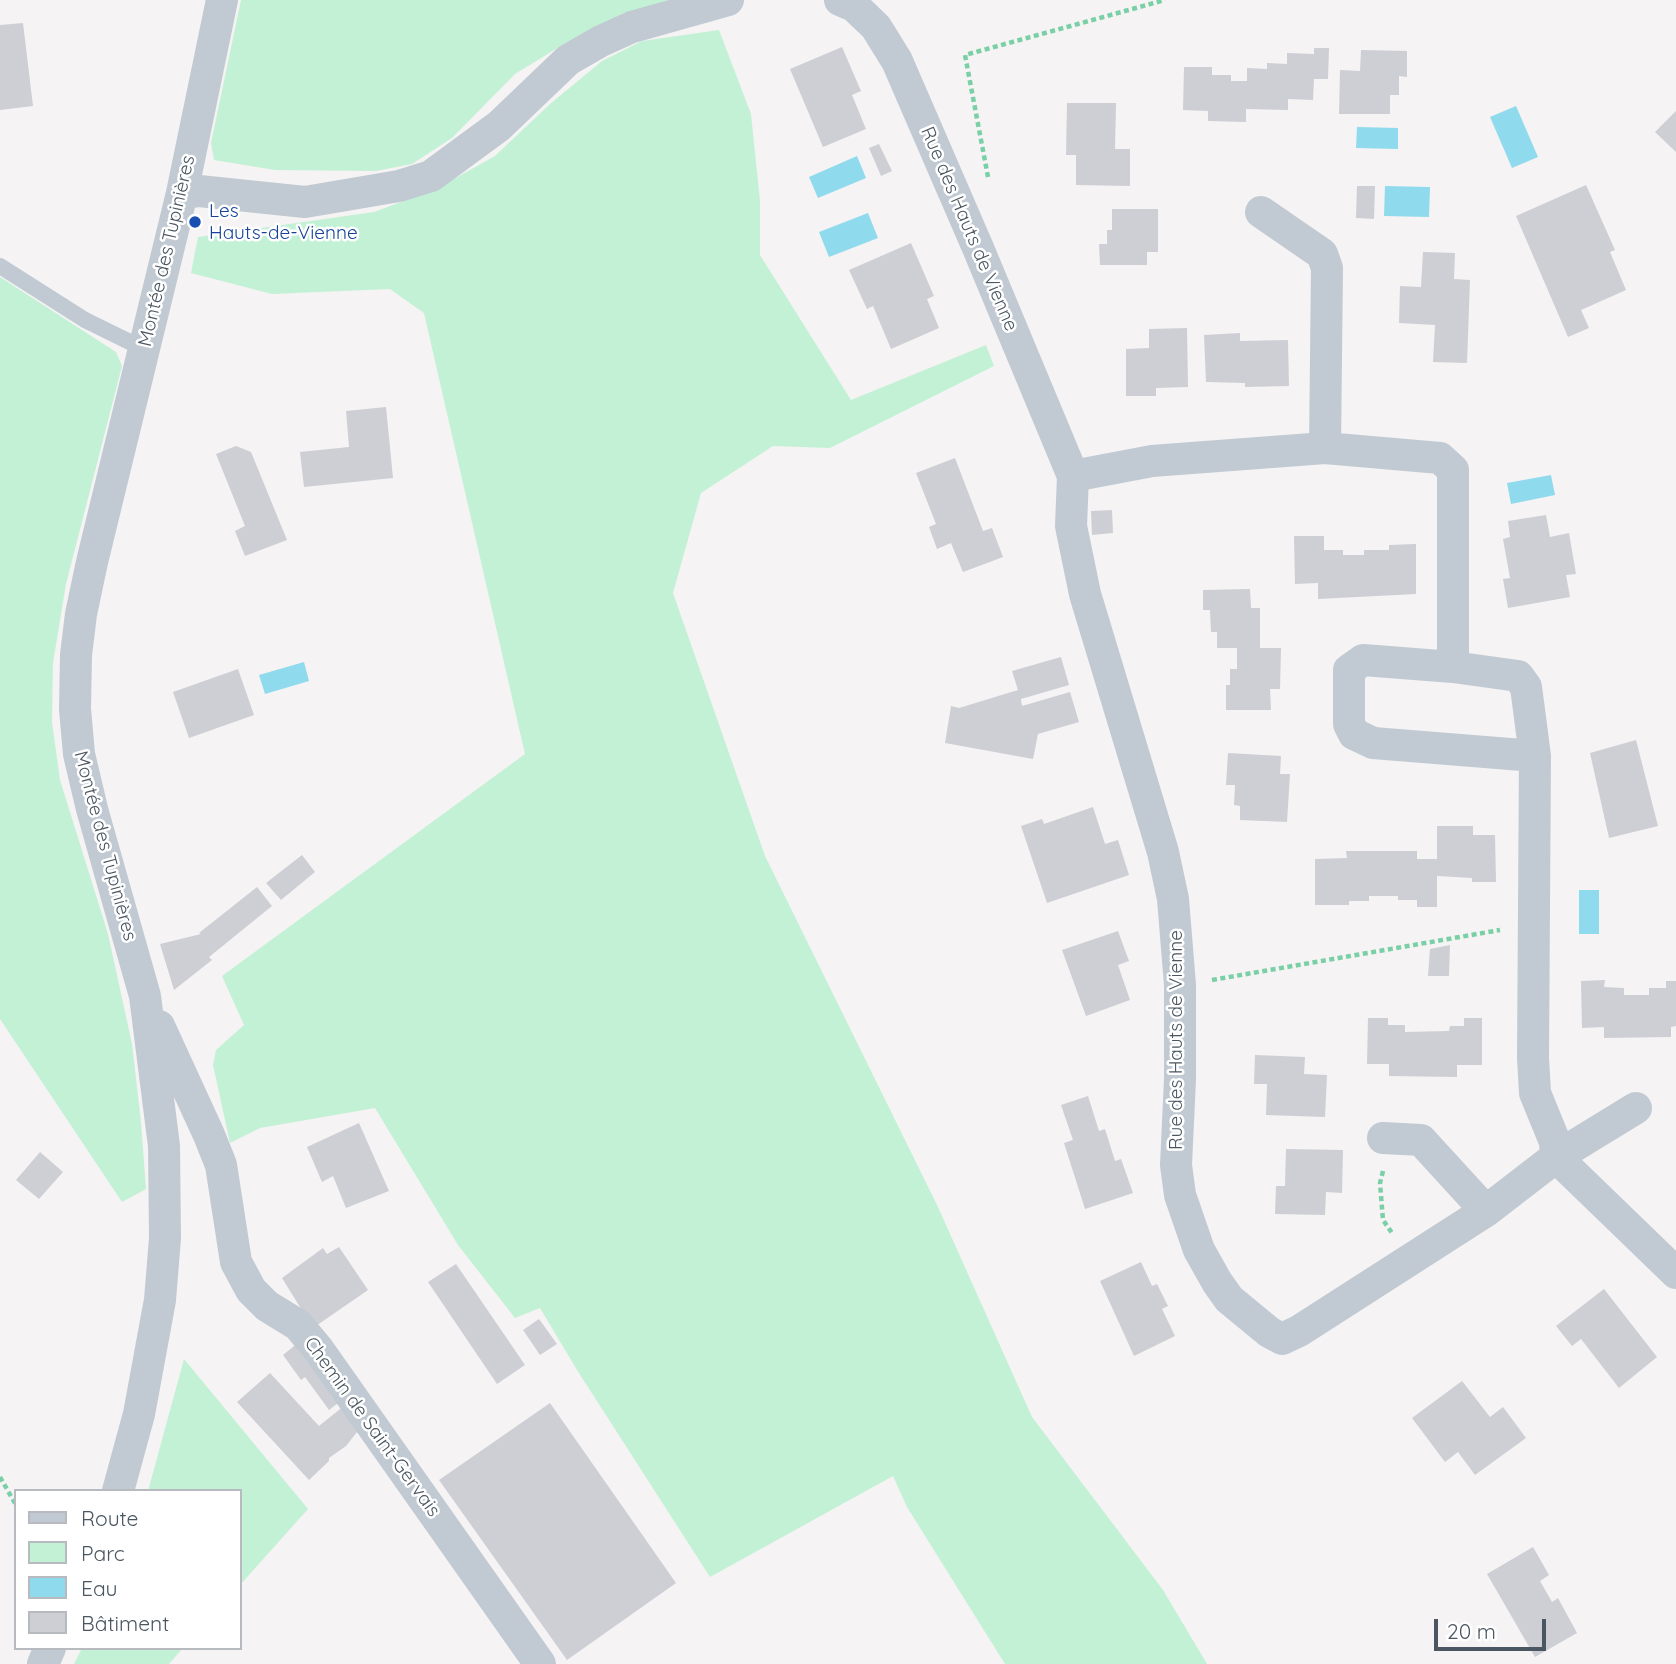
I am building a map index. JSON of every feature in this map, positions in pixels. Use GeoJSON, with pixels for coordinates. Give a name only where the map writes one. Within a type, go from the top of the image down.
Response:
{"type":"FeatureCollection","features":[{"type":"Feature","properties":{"kind":"street","name":"Montée des Tupinières"},"geometry":{"type":"LineString","coordinates":[[119,1489],[139,1414],[160,1300],[165,1238],[164,1146],[145,996],[79,754],[75,709],[76,656],[81,614],[182,192],[222,0]]}},
{"type":"Feature","properties":{"kind":"street"},"geometry":{"type":"LineString","coordinates":[[182,192],[199,191],[305,202],[398,186],[431,176],[499,126],[568,61],[601,41],[632,27],[728,0]]}},
{"type":"Feature","properties":{"kind":"street","name":"Rue des Hauts de Vienne"},"geometry":{"type":"LineString","coordinates":[[841,0],[854,6],[876,26],[897,61],[1073,476],[1071,527],[1085,594],[1163,852],[1173,899],[1180,985],[1176,1165],[1180,1195],[1199,1250],[1229,1298],[1269,1332],[1282,1339],[1299,1331],[1486,1211],[1556,1157],[1636,1108]]}},
{"type":"Feature","properties":{"kind":"street"},"geometry":{"type":"LineString","coordinates":[[1261,212],[1322,254],[1327,268],[1325,448]]}},
{"type":"Feature","properties":{"kind":"street"},"geometry":{"type":"LineString","coordinates":[[1073,476],[1152,461],[1325,448],[1440,458],[1453,470],[1453,667]]}},
{"type":"Feature","properties":{"kind":"street"},"geometry":{"type":"LineString","coordinates":[[1535,756],[1373,743],[1354,734],[1349,724],[1349,670],[1363,660],[1453,667],[1518,676],[1526,687],[1535,756],[1535,1093],[1555,1142],[1556,1157],[1676,1273]]}},
{"type":"Feature","properties":{"kind":"street","name":"Chemin de Saint-Gervais"},"geometry":{"type":"LineString","coordinates":[[145,996],[221,1165],[236,1262],[251,1290],[267,1306],[298,1325],[318,1349],[540,1664]]}},
{"type":"Feature","properties":{"kind":"street"},"geometry":{"type":"LineString","coordinates":[[1387,1139],[1421,1140],[1486,1211]]}},
{"type":"Feature","properties":{"kind":"lane"},"geometry":{"type":"LineString","coordinates":[[0,266],[85,320],[144,349]]}},
{"type":"Feature","properties":{"kind":"path"},"geometry":{"type":"LineString","coordinates":[[988,180],[965,55],[1166,0]]}},
{"type":"Feature","properties":{"kind":"path"},"geometry":{"type":"LineString","coordinates":[[1180,985],[1493,931],[1533,928]]}},
{"type":"Feature","properties":{"kind":"path"},"geometry":{"type":"LineString","coordinates":[[1387,1139],[1380,1183],[1383,1220],[1412,1259]]}},
{"type":"Feature","properties":{"kind":"path"},"geometry":{"type":"LineString","coordinates":[[0,1477],[14,1502]]}},
{"type":"Feature","properties":{"kind":"green space"},"geometry":{"type":"Polygon","coordinates":[[[241,0],[669,0],[564,44],[515,74],[452,138],[412,164],[376,171],[275,170],[214,160],[211,143],[241,0]]]}},
{"type":"Feature","properties":{"kind":"green space"},"geometry":{"type":"Polygon","coordinates":[[[719,30],[751,114],[760,201],[760,255],[851,400],[986,345],[994,366],[830,448],[773,446],[701,493],[673,593],[765,856],[938,1207],[1032,1417],[1163,1590],[1207,1664],[1005,1664],[907,1507],[893,1476],[710,1577],[540,1308],[515,1318],[458,1245],[375,1108],[260,1128],[230,1143],[213,1065],[216,1050],[244,1025],[222,976],[525,754],[424,313],[390,289],[272,294],[191,273],[198,237],[374,212],[436,189],[495,156],[550,104],[602,61],[642,41],[719,30]]]}},
{"type":"Feature","properties":{"kind":"green space"},"geometry":{"type":"Polygon","coordinates":[[[0,277],[116,352],[122,366],[66,584],[53,663],[52,722],[60,780],[108,934],[132,1044],[146,1189],[122,1202],[0,1019],[0,277]]]}},
{"type":"Feature","properties":{"kind":"green space"},"geometry":{"type":"Polygon","coordinates":[[[184,1359],[308,1509],[242,1583],[242,1489],[149,1489],[184,1359]]]}},
{"type":"Feature","properties":{"kind":"green space"},"geometry":{"type":"Polygon","coordinates":[[[81,1650],[181,1650],[169,1664],[74,1664],[81,1650]]]}},
{"type":"Feature","properties":{"kind":"water"},"geometry":{"type":"Polygon","coordinates":[[[1516,106],[1538,157],[1512,168],[1490,117],[1516,106]]]}},
{"type":"Feature","properties":{"kind":"water"},"geometry":{"type":"Polygon","coordinates":[[[1357,127],[1398,128],[1398,149],[1356,148],[1357,127]]]}},
{"type":"Feature","properties":{"kind":"water"},"geometry":{"type":"Polygon","coordinates":[[[857,156],[866,178],[818,198],[809,177],[857,156]]]}},
{"type":"Feature","properties":{"kind":"water"},"geometry":{"type":"Polygon","coordinates":[[[1385,186],[1430,187],[1429,217],[1384,216],[1385,186]]]}},
{"type":"Feature","properties":{"kind":"water"},"geometry":{"type":"Polygon","coordinates":[[[868,213],[878,238],[829,257],[819,232],[868,213]]]}},
{"type":"Feature","properties":{"kind":"water"},"geometry":{"type":"Polygon","coordinates":[[[1551,475],[1555,495],[1511,504],[1507,483],[1551,475]]]}},
{"type":"Feature","properties":{"kind":"water"},"geometry":{"type":"Polygon","coordinates":[[[304,662],[309,681],[265,694],[259,675],[304,662]]]}},
{"type":"Feature","properties":{"kind":"water"},"geometry":{"type":"Polygon","coordinates":[[[1579,890],[1599,890],[1599,934],[1579,934],[1579,890]]]}},
{"type":"Feature","properties":{"kind":"building"},"geometry":{"type":"Polygon","coordinates":[[[23,23],[33,106],[0,110],[0,25],[23,23]]]}},
{"type":"Feature","properties":{"kind":"building"},"geometry":{"type":"Polygon","coordinates":[[[842,47],[861,91],[852,95],[866,129],[823,147],[790,69],[842,47]]]}},
{"type":"Feature","properties":{"kind":"building"},"geometry":{"type":"Polygon","coordinates":[[[1314,48],[1329,48],[1328,79],[1314,79],[1313,100],[1288,99],[1288,110],[1246,109],[1246,122],[1208,121],[1208,111],[1183,110],[1184,67],[1212,67],[1212,75],[1231,75],[1231,81],[1247,81],[1247,68],[1267,69],[1267,63],[1287,64],[1287,53],[1314,54],[1314,48]]]}},
{"type":"Feature","properties":{"kind":"building"},"geometry":{"type":"Polygon","coordinates":[[[1361,50],[1407,51],[1407,77],[1399,76],[1399,95],[1390,95],[1390,114],[1339,114],[1340,70],[1360,71],[1361,50]]]}},
{"type":"Feature","properties":{"kind":"building"},"geometry":{"type":"Polygon","coordinates":[[[1067,103],[1116,103],[1115,149],[1130,149],[1130,186],[1076,185],[1076,155],[1066,155],[1067,103]]]}},
{"type":"Feature","properties":{"kind":"building"},"geometry":{"type":"Polygon","coordinates":[[[1676,111],[1676,152],[1655,132],[1676,111]]]}},
{"type":"Feature","properties":{"kind":"building"},"geometry":{"type":"Polygon","coordinates":[[[879,144],[892,171],[881,176],[869,148],[879,144]]]}},
{"type":"Feature","properties":{"kind":"building"},"geometry":{"type":"Polygon","coordinates":[[[1586,185],[1615,250],[1610,252],[1626,290],[1581,310],[1589,328],[1568,337],[1516,216],[1586,185]]]}},
{"type":"Feature","properties":{"kind":"building"},"geometry":{"type":"Polygon","coordinates":[[[1357,186],[1375,186],[1374,219],[1356,218],[1357,186]]]}},
{"type":"Feature","properties":{"kind":"building"},"geometry":{"type":"Polygon","coordinates":[[[1112,209],[1158,209],[1158,252],[1147,252],[1147,265],[1100,265],[1099,244],[1107,244],[1107,230],[1112,230],[1112,209]]]}},
{"type":"Feature","properties":{"kind":"building"},"geometry":{"type":"Polygon","coordinates":[[[911,243],[934,296],[927,299],[939,328],[891,349],[873,306],[867,309],[849,270],[911,243]]]}},
{"type":"Feature","properties":{"kind":"building"},"geometry":{"type":"Polygon","coordinates":[[[1423,252],[1455,253],[1454,279],[1470,280],[1467,363],[1433,362],[1435,325],[1399,323],[1400,286],[1421,287],[1423,252]]]}},
{"type":"Feature","properties":{"kind":"building"},"geometry":{"type":"Polygon","coordinates":[[[1187,328],[1188,387],[1156,388],[1156,396],[1126,396],[1126,349],[1149,348],[1149,329],[1187,328]]]}},
{"type":"Feature","properties":{"kind":"building"},"geometry":{"type":"Polygon","coordinates":[[[1240,333],[1240,341],[1288,340],[1289,386],[1245,387],[1245,383],[1206,382],[1204,335],[1240,333]]]}},
{"type":"Feature","properties":{"kind":"building"},"geometry":{"type":"Polygon","coordinates":[[[386,407],[393,478],[304,487],[300,452],[349,447],[346,411],[386,407]]]}},
{"type":"Feature","properties":{"kind":"building"},"geometry":{"type":"Polygon","coordinates":[[[236,446],[251,452],[287,540],[245,556],[235,531],[245,526],[216,454],[236,446]]]}},
{"type":"Feature","properties":{"kind":"building"},"geometry":{"type":"Polygon","coordinates":[[[955,458],[983,531],[992,528],[1003,557],[963,572],[951,543],[937,549],[929,527],[936,524],[916,473],[955,458]]]}},
{"type":"Feature","properties":{"kind":"building"},"geometry":{"type":"Polygon","coordinates":[[[1112,510],[1113,533],[1092,535],[1091,511],[1112,510]]]}},
{"type":"Feature","properties":{"kind":"building"},"geometry":{"type":"Polygon","coordinates":[[[1546,515],[1550,537],[1569,533],[1576,574],[1566,575],[1570,597],[1508,608],[1503,579],[1510,578],[1503,539],[1510,537],[1508,521],[1546,515]]]}},
{"type":"Feature","properties":{"kind":"building"},"geometry":{"type":"Polygon","coordinates":[[[1294,536],[1324,536],[1324,550],[1343,550],[1343,555],[1364,555],[1364,550],[1389,550],[1389,545],[1416,544],[1416,594],[1318,599],[1318,583],[1295,584],[1294,536]]]}},
{"type":"Feature","properties":{"kind":"building"},"geometry":{"type":"Polygon","coordinates":[[[1250,589],[1251,608],[1260,608],[1260,648],[1281,648],[1280,689],[1270,689],[1271,710],[1226,710],[1226,685],[1230,685],[1230,669],[1237,669],[1237,648],[1217,648],[1217,632],[1211,632],[1210,610],[1203,610],[1203,590],[1250,589]]]}},
{"type":"Feature","properties":{"kind":"building"},"geometry":{"type":"Polygon","coordinates":[[[1061,657],[1069,685],[1021,699],[1022,706],[1070,692],[1079,722],[1038,734],[1033,759],[945,743],[951,706],[959,708],[1018,690],[1012,671],[1061,657]]]}},
{"type":"Feature","properties":{"kind":"building"},"geometry":{"type":"Polygon","coordinates":[[[238,669],[254,715],[189,738],[173,692],[238,669]]]}},
{"type":"Feature","properties":{"kind":"building"},"geometry":{"type":"Polygon","coordinates":[[[1636,740],[1658,826],[1609,838],[1590,753],[1636,740]]]}},
{"type":"Feature","properties":{"kind":"building"},"geometry":{"type":"Polygon","coordinates":[[[1228,753],[1281,756],[1280,774],[1290,774],[1287,822],[1240,820],[1240,806],[1234,805],[1235,785],[1226,785],[1228,753]]]}},
{"type":"Feature","properties":{"kind":"building"},"geometry":{"type":"Polygon","coordinates":[[[1093,807],[1105,844],[1118,840],[1129,875],[1047,903],[1021,826],[1042,819],[1044,824],[1093,807]]]}},
{"type":"Feature","properties":{"kind":"building"},"geometry":{"type":"Polygon","coordinates":[[[1437,826],[1473,826],[1473,835],[1495,835],[1496,882],[1472,882],[1472,878],[1437,876],[1437,907],[1417,907],[1417,900],[1398,900],[1398,896],[1369,896],[1369,901],[1349,901],[1349,905],[1315,905],[1315,859],[1347,858],[1346,851],[1417,851],[1417,859],[1437,859],[1437,826]]]}},
{"type":"Feature","properties":{"kind":"building"},"geometry":{"type":"Polygon","coordinates":[[[302,855],[315,872],[281,900],[266,883],[302,855]]]}},
{"type":"Feature","properties":{"kind":"building"},"geometry":{"type":"Polygon","coordinates":[[[257,887],[272,906],[209,957],[212,960],[174,990],[160,944],[201,934],[199,933],[257,887]]]}},
{"type":"Feature","properties":{"kind":"building"},"geometry":{"type":"Polygon","coordinates":[[[1118,931],[1129,961],[1118,965],[1130,1000],[1086,1016],[1062,950],[1118,931]]]}},
{"type":"Feature","properties":{"kind":"building"},"geometry":{"type":"Polygon","coordinates":[[[1450,945],[1449,976],[1428,976],[1430,949],[1450,945]]]}},
{"type":"Feature","properties":{"kind":"building"},"geometry":{"type":"Polygon","coordinates":[[[1605,980],[1604,987],[1624,988],[1624,995],[1649,995],[1649,988],[1666,988],[1666,981],[1676,981],[1676,1026],[1671,1027],[1671,1037],[1604,1038],[1604,1027],[1582,1028],[1581,981],[1605,980]]]}},
{"type":"Feature","properties":{"kind":"building"},"geometry":{"type":"Polygon","coordinates":[[[1368,1018],[1388,1018],[1388,1025],[1405,1025],[1405,1032],[1449,1031],[1450,1026],[1464,1026],[1464,1018],[1482,1018],[1482,1065],[1457,1065],[1457,1077],[1389,1076],[1389,1064],[1367,1064],[1368,1018]]]}},
{"type":"Feature","properties":{"kind":"building"},"geometry":{"type":"Polygon","coordinates":[[[1255,1055],[1305,1057],[1304,1074],[1327,1075],[1325,1117],[1266,1115],[1267,1084],[1254,1084],[1255,1055]]]}},
{"type":"Feature","properties":{"kind":"building"},"geometry":{"type":"Polygon","coordinates":[[[1088,1096],[1099,1131],[1105,1129],[1115,1161],[1121,1159],[1133,1193],[1085,1209],[1064,1143],[1073,1140],[1061,1105],[1088,1096]]]}},
{"type":"Feature","properties":{"kind":"building"},"geometry":{"type":"Polygon","coordinates":[[[359,1123],[389,1191],[346,1208],[333,1176],[322,1182],[307,1147],[359,1123]]]}},
{"type":"Feature","properties":{"kind":"building"},"geometry":{"type":"Polygon","coordinates":[[[1286,1149],[1343,1150],[1342,1193],[1326,1192],[1325,1215],[1275,1214],[1276,1186],[1285,1186],[1286,1149]]]}},
{"type":"Feature","properties":{"kind":"building"},"geometry":{"type":"Polygon","coordinates":[[[40,1152],[63,1172],[39,1199],[16,1180],[40,1152]]]}},
{"type":"Feature","properties":{"kind":"building"},"geometry":{"type":"Polygon","coordinates":[[[339,1247],[368,1290],[313,1328],[282,1278],[323,1248],[327,1254],[339,1247]]]}},
{"type":"Feature","properties":{"kind":"building"},"geometry":{"type":"Polygon","coordinates":[[[1141,1262],[1152,1286],[1157,1284],[1168,1306],[1162,1309],[1175,1336],[1134,1356],[1100,1281],[1141,1262]]]}},
{"type":"Feature","properties":{"kind":"building"},"geometry":{"type":"Polygon","coordinates":[[[456,1264],[525,1365],[497,1384],[428,1282],[456,1264]]]}},
{"type":"Feature","properties":{"kind":"building"},"geometry":{"type":"Polygon","coordinates":[[[1604,1289],[1657,1357],[1619,1388],[1581,1339],[1572,1346],[1556,1326],[1604,1289]]]}},
{"type":"Feature","properties":{"kind":"building"},"geometry":{"type":"Polygon","coordinates":[[[539,1319],[557,1344],[540,1355],[523,1330],[539,1319]]]}},
{"type":"Feature","properties":{"kind":"building"},"geometry":{"type":"Polygon","coordinates":[[[299,1342],[342,1400],[329,1410],[305,1377],[301,1380],[283,1355],[299,1342]]]}},
{"type":"Feature","properties":{"kind":"building"},"geometry":{"type":"Polygon","coordinates":[[[270,1373],[319,1426],[345,1405],[361,1427],[346,1446],[329,1458],[309,1480],[237,1402],[270,1373]]]}},
{"type":"Feature","properties":{"kind":"building"},"geometry":{"type":"Polygon","coordinates":[[[1462,1381],[1490,1417],[1503,1407],[1526,1438],[1475,1475],[1458,1452],[1445,1462],[1412,1418],[1462,1381]]]}},
{"type":"Feature","properties":{"kind":"building"},"geometry":{"type":"Polygon","coordinates":[[[550,1403],[676,1583],[567,1660],[439,1480],[550,1403]]]}},
{"type":"Feature","properties":{"kind":"building"},"geometry":{"type":"Polygon","coordinates":[[[1533,1547],[1549,1575],[1540,1581],[1552,1602],[1558,1598],[1577,1633],[1535,1657],[1487,1574],[1533,1547]]]}},
{"type":"Feature","properties":{"kind":"place","name":"Les Hauts-de-Vienne"},"geometry":{"type":"Point","coordinates":[195,222]}}]}
